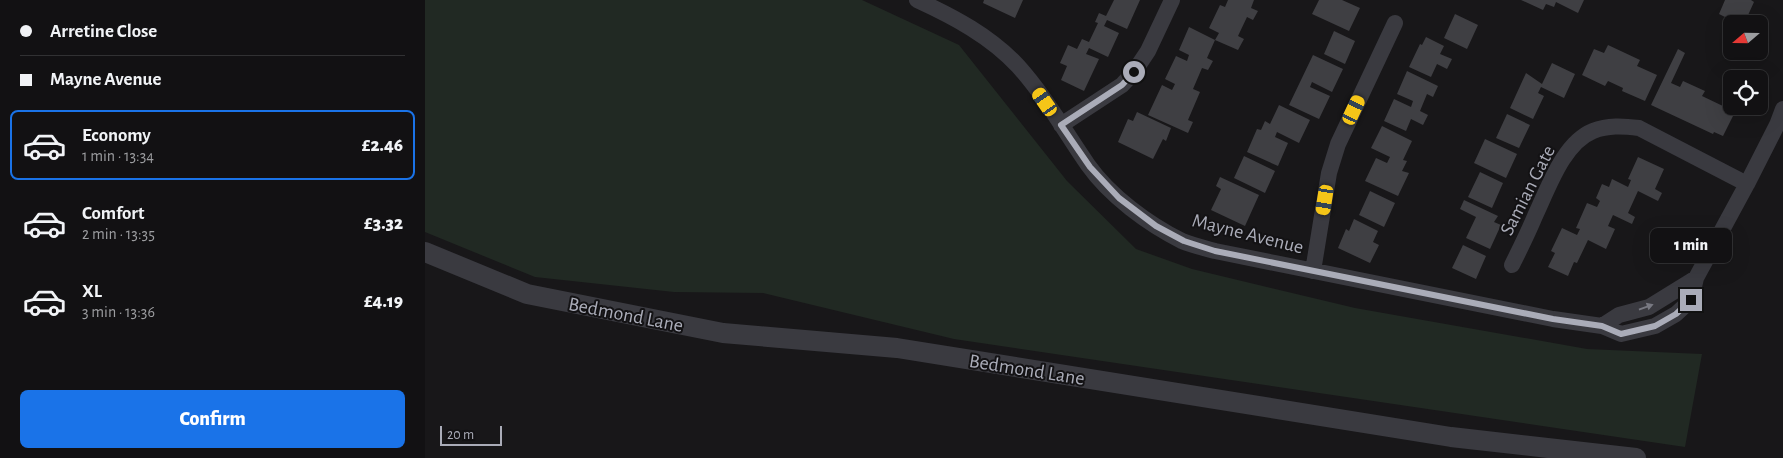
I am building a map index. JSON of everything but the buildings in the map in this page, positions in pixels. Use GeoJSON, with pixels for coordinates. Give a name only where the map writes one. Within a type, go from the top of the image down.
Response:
{"type":"FeatureCollection","features":[{"type":"Feature","properties":{"kind":"street","name":"Mayne Avenue"},"geometry":{"type":"LineString","coordinates":[[917,0],[948,6],[1018,66],[1037,90],[1090,167],[1119,198],[1156,226],[1184,241],[1215,251],[1313,271],[1553,319],[1602,326],[1619,314],[1649,307],[1696,278],[1747,184],[1783,110]]}},
{"type":"Feature","properties":{"kind":"street"},"geometry":{"type":"LineString","coordinates":[[1061,125],[1122,85],[1134,72],[1148,51],[1172,0]]}},
{"type":"Feature","properties":{"kind":"street"},"geometry":{"type":"LineString","coordinates":[[1313,271],[1329,173],[1338,144],[1395,24]]}},
{"type":"Feature","properties":{"kind":"street","name":"Samian Gate"},"geometry":{"type":"LineString","coordinates":[[1512,265],[1555,174],[1570,150],[1592,131],[1607,127],[1624,126],[1639,128],[1747,184]]}},
{"type":"Feature","properties":{"kind":"street","name":"Bedmond Lane"},"geometry":{"type":"LineString","coordinates":[[425,252],[527,294],[723,333],[897,348],[1451,437],[1636,458]]}},
{"type":"Feature","properties":{"kind":"shaded area"},"geometry":{"type":"Polygon","coordinates":[[[425,0],[862,0],[959,45],[1067,181],[1136,249],[1192,269],[1355,308],[1587,349],[1702,354],[1685,447],[954,339],[763,293],[674,292],[535,277],[425,232],[425,0]]]}},
{"type":"Feature","properties":{"kind":"route"},"geometry":{"type":"LineString","coordinates":[[1134,72],[1122,85],[1061,125],[1090,167],[1119,198],[1156,226],[1184,241],[1215,251],[1332,275],[1553,319],[1602,326],[1621,334],[1641,331],[1655,326],[1676,314],[1691,300]]}}]}
